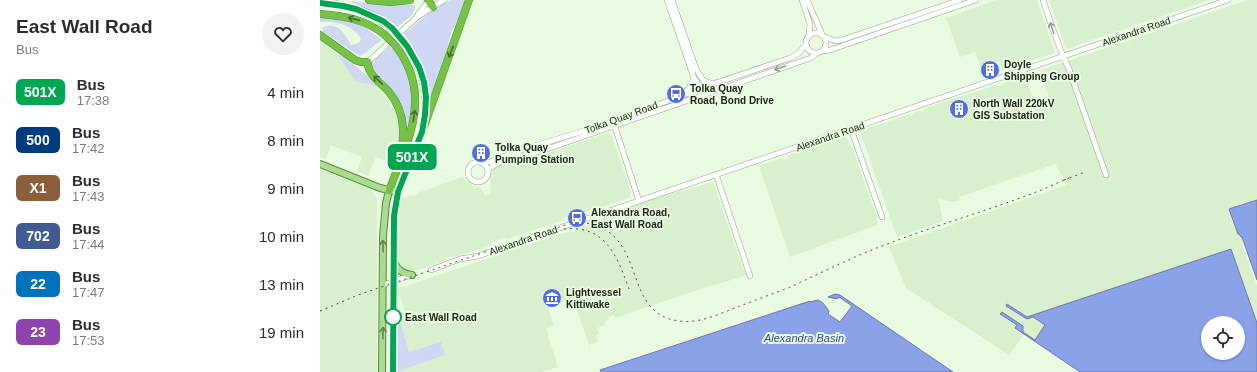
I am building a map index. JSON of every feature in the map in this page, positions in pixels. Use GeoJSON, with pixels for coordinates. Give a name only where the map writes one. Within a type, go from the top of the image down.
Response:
{"type":"FeatureCollection","features":[{"type":"Feature","properties":{"kind":"highway"},"geometry":{"type":"LineString","coordinates":[[369,0],[390,2],[410,0]]}},
{"type":"Feature","properties":{"kind":"highway"},"geometry":{"type":"LineString","coordinates":[[429,0],[433,7]]}},
{"type":"Feature","properties":{"kind":"highway"},"geometry":{"type":"LineString","coordinates":[[398,192],[422,132],[469,0]]}},
{"type":"Feature","properties":{"kind":"highway"},"geometry":{"type":"LineString","coordinates":[[320,3],[356,9],[383,21],[392,28],[402,40],[414,56],[424,82],[426,97],[422,132]]}},
{"type":"Feature","properties":{"kind":"highway"},"geometry":{"type":"LineString","coordinates":[[320,14],[344,16],[361,21],[385,34],[396,45],[410,72],[415,88],[416,102],[409,140],[389,191]]}},
{"type":"Feature","properties":{"kind":"highway"},"geometry":{"type":"LineString","coordinates":[[320,35],[355,60],[368,62],[367,67],[371,73],[390,92],[400,111],[404,136],[399,167]]}},
{"type":"Feature","properties":{"kind":"main road"},"geometry":{"type":"LineString","coordinates":[[320,164],[389,191],[398,192],[394,216],[393,372]]}},
{"type":"Feature","properties":{"kind":"main road"},"geometry":{"type":"LineString","coordinates":[[382,372],[384,285],[383,236],[384,212],[389,191]]}},
{"type":"Feature","properties":{"kind":"main road"},"geometry":{"type":"LineString","coordinates":[[394,260],[400,270],[407,275],[412,275]]}},
{"type":"Feature","properties":{"kind":"street"},"geometry":{"type":"LineString","coordinates":[[417,17],[429,0]]}},
{"type":"Feature","properties":{"kind":"street"},"geometry":{"type":"LineString","coordinates":[[368,62],[417,17],[444,0]]}},
{"type":"Feature","properties":{"kind":"street"},"geometry":{"type":"LineString","coordinates":[[667,0],[694,78],[700,87],[711,92]]}},
{"type":"Feature","properties":{"kind":"street"},"geometry":{"type":"LineString","coordinates":[[672,0],[696,69],[703,80],[710,83]]}},
{"type":"Feature","properties":{"kind":"street"},"geometry":{"type":"LineString","coordinates":[[802,0],[810,24],[809,36],[806,44],[810,52],[816,54],[976,0]]}},
{"type":"Feature","properties":{"kind":"street"},"geometry":{"type":"LineString","coordinates":[[807,0],[827,43],[824,51]]}},
{"type":"Feature","properties":{"kind":"street"},"geometry":{"type":"LineString","coordinates":[[809,36],[816,33],[836,41],[842,40],[960,0]]}},
{"type":"Feature","properties":{"kind":"street"},"geometry":{"type":"LineString","coordinates":[[1043,0],[1063,56],[1070,69],[1106,175]]}},
{"type":"Feature","properties":{"kind":"street","name":"Alexandra Road"},"geometry":{"type":"LineString","coordinates":[[431,270],[460,259],[478,256],[1228,0]]}},
{"type":"Feature","properties":{"kind":"street","name":"Tolka Quay Road"},"geometry":{"type":"LineString","coordinates":[[481,162],[490,162],[515,152],[614,124],[710,83],[719,82],[795,56],[806,44]]}},
{"type":"Feature","properties":{"kind":"street","name":"Tolka Quay Road"},"geometry":{"type":"LineString","coordinates":[[488,170],[496,163],[538,152],[614,124],[811,58],[816,54]]}},
{"type":"Feature","properties":{"kind":"street"},"geometry":{"type":"LineString","coordinates":[[680,95],[688,90],[694,78]]}},
{"type":"Feature","properties":{"kind":"street","name":"Tolka Quay Road"},"geometry":{"type":"LineString","coordinates":[[670,99],[672,105]]}},
{"type":"Feature","properties":{"kind":"street"},"geometry":{"type":"LineString","coordinates":[[614,124],[639,200]]}},
{"type":"Feature","properties":{"kind":"street"},"geometry":{"type":"LineString","coordinates":[[851,129],[882,217]]}},
{"type":"Feature","properties":{"kind":"street"},"geometry":{"type":"LineString","coordinates":[[475,162],[481,162],[488,170],[488,175],[483,181],[476,182],[470,179],[467,173],[469,166],[475,162]]}},
{"type":"Feature","properties":{"kind":"street"},"geometry":{"type":"LineString","coordinates":[[716,174],[750,276]]}},
{"type":"Feature","properties":{"kind":"street"},"geometry":{"type":"LineString","coordinates":[[384,285],[412,275]]}},
{"type":"Feature","properties":{"kind":"shaded area"},"geometry":{"type":"Polygon","coordinates":[[[450,0],[465,0],[456,24],[451,32],[448,47],[429,100],[423,74],[414,49],[404,34],[430,12],[450,0]]]}},
{"type":"Feature","properties":{"kind":"shaded area"},"geometry":{"type":"Polygon","coordinates":[[[997,0],[1037,0],[1055,53],[1003,70],[1000,61],[981,68],[975,52],[960,57],[946,18],[997,0]]]}},
{"type":"Feature","properties":{"kind":"shaded area"},"geometry":{"type":"Polygon","coordinates":[[[1049,0],[1209,0],[1066,49],[1049,0]]]}},
{"type":"Feature","properties":{"kind":"shaded area"},"geometry":{"type":"Polygon","coordinates":[[[1247,0],[1257,0],[1257,200],[1229,209],[1242,237],[1243,248],[1257,286],[1257,323],[1231,249],[1027,317],[1027,319],[1033,317],[1045,325],[1035,340],[1023,332],[1023,325],[1001,314],[1017,325],[1015,329],[1024,334],[1009,355],[906,288],[889,247],[1067,185],[1055,164],[959,197],[960,200],[951,202],[938,199],[943,221],[897,237],[860,131],[909,114],[911,116],[913,113],[926,108],[996,85],[999,86],[1005,84],[1007,81],[1025,75],[1034,102],[1049,97],[1040,70],[1247,0]]]}},
{"type":"Feature","properties":{"kind":"shaded area"},"geometry":{"type":"Polygon","coordinates":[[[353,1],[414,5],[415,8],[412,15],[396,28],[352,5],[350,3],[353,1]]]}},
{"type":"Feature","properties":{"kind":"shaded area"},"geometry":{"type":"Polygon","coordinates":[[[320,17],[353,23],[368,30],[382,40],[360,56],[323,32],[323,27],[337,27],[351,45],[359,43],[361,39],[358,34],[349,27],[338,23],[320,22],[320,17]]]}},
{"type":"Feature","properties":{"kind":"shaded area"},"geometry":{"type":"Polygon","coordinates":[[[320,40],[338,55],[354,80],[373,84],[385,96],[396,113],[400,130],[399,145],[394,164],[376,157],[368,176],[357,171],[362,157],[331,145],[326,159],[320,157],[320,40]]]}},
{"type":"Feature","properties":{"kind":"shaded area"},"geometry":{"type":"Polygon","coordinates":[[[390,47],[392,49],[394,48],[401,60],[412,87],[413,101],[407,138],[404,115],[399,102],[391,89],[372,66],[375,60],[390,47]]]}},
{"type":"Feature","properties":{"kind":"shaded area"},"geometry":{"type":"Polygon","coordinates":[[[338,55],[343,56],[381,87],[378,88],[371,84],[354,80],[338,55]]]}},
{"type":"Feature","properties":{"kind":"shaded area"},"geometry":{"type":"Polygon","coordinates":[[[607,133],[612,136],[631,192],[629,198],[574,216],[571,215],[563,218],[561,221],[507,239],[504,238],[492,242],[491,245],[454,257],[451,256],[445,258],[446,260],[421,269],[412,271],[406,270],[400,265],[398,260],[399,207],[402,197],[404,198],[417,195],[418,193],[462,177],[473,186],[480,187],[485,195],[491,192],[490,179],[495,167],[533,158],[607,133]]]}},
{"type":"Feature","properties":{"kind":"shaded area"},"geometry":{"type":"Polygon","coordinates":[[[845,136],[853,150],[877,217],[877,225],[790,257],[759,166],[782,158],[783,160],[788,159],[787,156],[845,136]]]}},
{"type":"Feature","properties":{"kind":"shaded area"},"geometry":{"type":"Polygon","coordinates":[[[320,169],[371,189],[377,199],[377,372],[320,372],[320,169]]]}},
{"type":"Feature","properties":{"kind":"shaded area"},"geometry":{"type":"Polygon","coordinates":[[[713,182],[742,266],[747,275],[615,318],[614,315],[608,317],[609,320],[604,322],[605,325],[597,328],[599,334],[596,335],[598,342],[589,345],[573,298],[548,307],[554,326],[546,329],[558,367],[542,372],[398,372],[398,317],[406,315],[400,296],[398,296],[398,288],[405,286],[405,288],[409,285],[560,234],[575,231],[575,228],[581,228],[584,225],[594,230],[597,221],[654,198],[713,182]]]}},
{"type":"Feature","properties":{"kind":"shaded area"},"geometry":{"type":"Polygon","coordinates":[[[398,325],[401,325],[409,352],[441,342],[445,355],[398,371],[398,325]]]}},
{"type":"Feature","properties":{"kind":"water"},"geometry":{"type":"Polygon","coordinates":[[[1257,200],[1257,280],[1242,237],[1238,234],[1229,209],[1257,200]]]}},
{"type":"Feature","properties":{"kind":"water"},"geometry":{"type":"Polygon","coordinates":[[[1231,249],[1257,323],[1257,372],[1080,372],[1015,328],[1017,325],[1000,314],[1002,312],[1023,326],[1023,332],[1035,340],[1045,325],[1033,317],[1027,319],[1006,306],[1007,304],[1027,317],[1231,249]]]}},
{"type":"Feature","properties":{"kind":"water","name":"Alexandra Basin"},"geometry":{"type":"Polygon","coordinates":[[[835,294],[840,295],[953,372],[601,372],[600,370],[810,301],[818,300],[823,303],[829,311],[828,314],[840,322],[852,306],[839,297],[837,299],[828,297],[835,294]]]}},
{"type":"Feature","properties":{"kind":"railway"},"geometry":{"type":"LineString","coordinates":[[1064,180],[1085,172]]}},
{"type":"Feature","properties":{"kind":"railway"},"geometry":{"type":"LineString","coordinates":[[320,311],[358,295],[565,225],[583,223],[600,227],[614,236],[624,249],[642,293],[650,306],[662,316],[679,321],[695,321],[718,315],[788,288],[882,246],[1039,191],[1069,178]]}},
{"type":"Feature","properties":{"kind":"railway"},"geometry":{"type":"LineString","coordinates":[[564,229],[578,229],[590,232],[608,245],[620,265],[629,289]]}},
{"type":"Feature","properties":{"kind":"bus line","name":"501X"},"geometry":{"type":"LineString","coordinates":[[320,3],[356,9],[383,21],[392,28],[414,56],[424,82],[426,97],[422,132],[398,192],[394,216],[393,372]]}},
{"type":"Feature","properties":{"kind":"place","name":"Doyle Shipping Group"},"geometry":{"type":"Point","coordinates":[990,70]}},
{"type":"Feature","properties":{"kind":"place","name":"Tolka Quay Road, Bond Drive"},"geometry":{"type":"Point","coordinates":[676,94]}},
{"type":"Feature","properties":{"kind":"place","name":"North Wall 220kV GIS Substation"},"geometry":{"type":"Point","coordinates":[959,109]}},
{"type":"Feature","properties":{"kind":"place","name":"Tolka Quay Pumping Station"},"geometry":{"type":"Point","coordinates":[481,153]}},
{"type":"Feature","properties":{"kind":"place","name":"Alexandra Road, East Wall Road"},"geometry":{"type":"Point","coordinates":[577,218]}},
{"type":"Feature","properties":{"kind":"place","name":"Lightvessel Kittiwake"},"geometry":{"type":"Point","coordinates":[552,298]}},
{"type":"Feature","properties":{"kind":"place","name":"East Wall Road"},"geometry":{"type":"Point","coordinates":[393,317]}}]}
